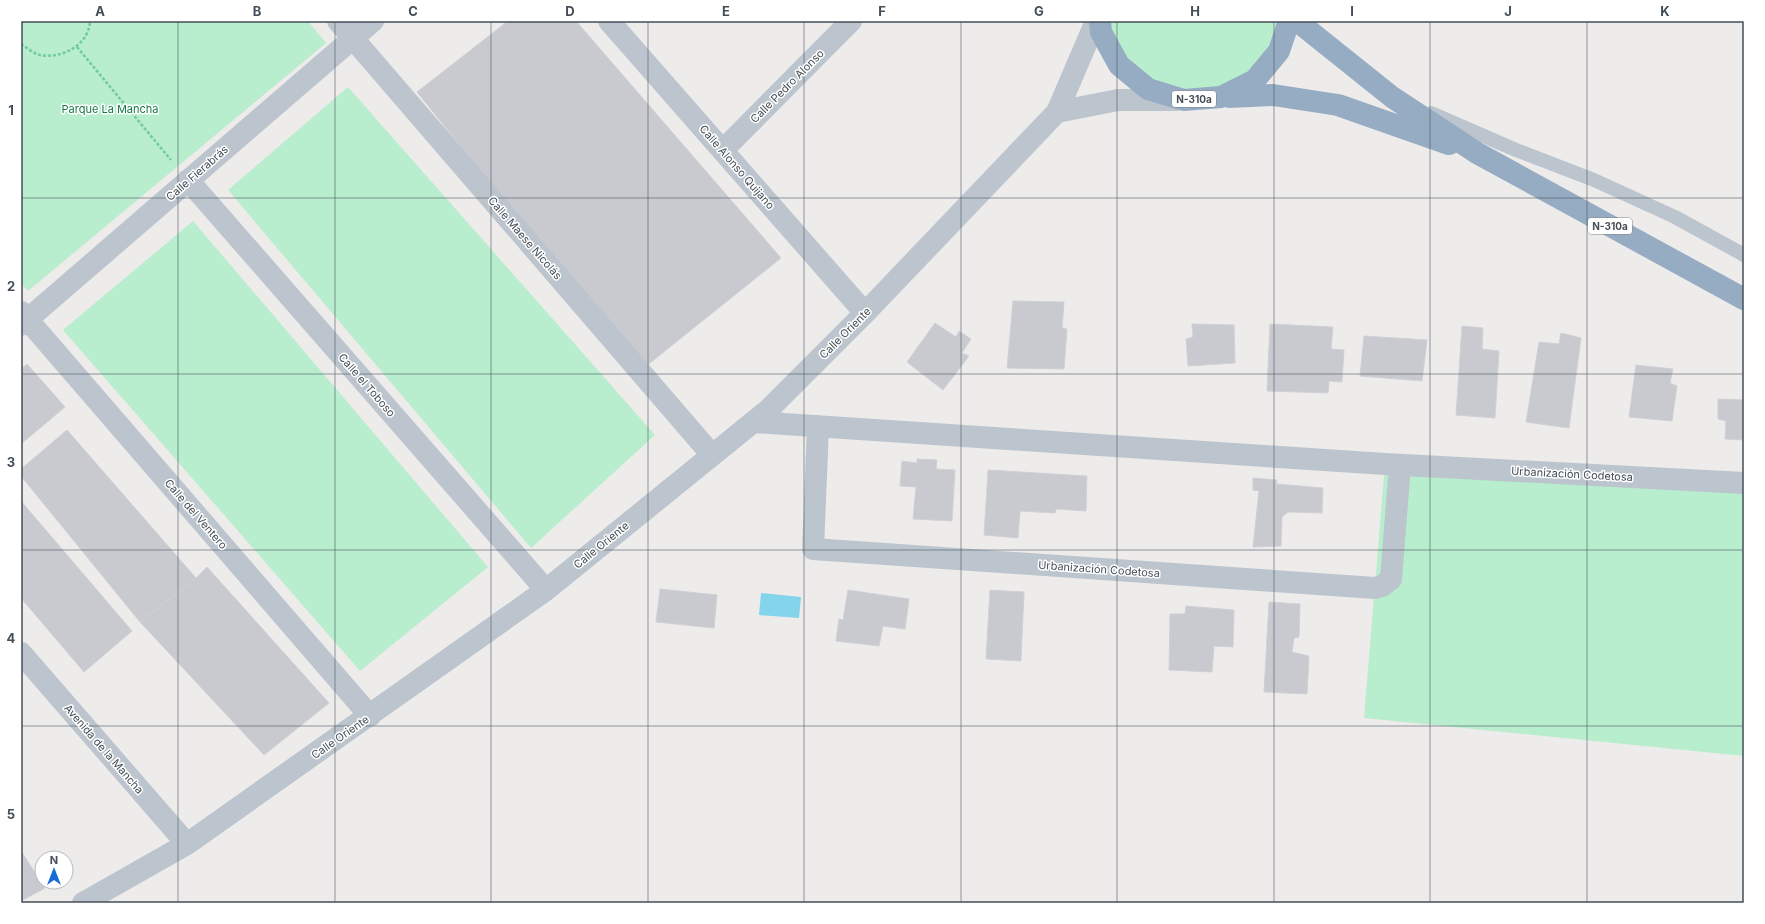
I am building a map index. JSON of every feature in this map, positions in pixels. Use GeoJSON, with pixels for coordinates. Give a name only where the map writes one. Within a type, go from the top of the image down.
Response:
{"type":"FeatureCollection","features":[{"type":"Feature","properties":{"kind":"highway","name":"N-310a"},"geometry":{"type":"LineString","coordinates":[[1100,21],[1102,32],[1119,65],[1148,89],[1184,100],[1273,95],[1338,105],[1477,153]]}},
{"type":"Feature","properties":{"kind":"highway","name":"N-310a"},"geometry":{"type":"LineString","coordinates":[[1222,97],[1255,80],[1279,51],[1289,21]]}},
{"type":"Feature","properties":{"kind":"highway","name":"N-310a"},"geometry":{"type":"LineString","coordinates":[[1297,21],[1392,97],[1477,153],[1744,299]]}},
{"type":"Feature","properties":{"kind":"street","name":"Calle Maese Nicolás"},"geometry":{"type":"LineString","coordinates":[[338,21],[712,455]]}},
{"type":"Feature","properties":{"kind":"street","name":"Calle Fierabrás"},"geometry":{"type":"LineString","coordinates":[[23,319],[373,21]]}},
{"type":"Feature","properties":{"kind":"street","name":"Calle Alonso Quijano"},"geometry":{"type":"LineString","coordinates":[[609,21],[865,313]]}},
{"type":"Feature","properties":{"kind":"street","name":"Calle Pedro Alonso"},"geometry":{"type":"LineString","coordinates":[[723,150],[851,21]]}},
{"type":"Feature","properties":{"kind":"street"},"geometry":{"type":"LineString","coordinates":[[1057,112],[1096,21]]}},
{"type":"Feature","properties":{"kind":"street"},"geometry":{"type":"LineString","coordinates":[[1057,112],[1118,100],[1184,100]]}},
{"type":"Feature","properties":{"kind":"street","name":"Calle Oriente"},"geometry":{"type":"LineString","coordinates":[[83,903],[187,844],[370,716],[546,590],[768,410],[865,313],[1057,112]]}},
{"type":"Feature","properties":{"kind":"street","name":"Calle el Toboso"},"geometry":{"type":"LineString","coordinates":[[188,180],[546,590]]}},
{"type":"Feature","properties":{"kind":"street","name":"Calle del Ventero"},"geometry":{"type":"LineString","coordinates":[[23,319],[370,716]]}},
{"type":"Feature","properties":{"kind":"street","name":"Urbanización Codetosa"},"geometry":{"type":"LineString","coordinates":[[753,422],[1400,465],[1744,483]]}},
{"type":"Feature","properties":{"kind":"street","name":"Urbanización Codetosa"},"geometry":{"type":"LineString","coordinates":[[818,426],[813,548],[1367,588],[1382,586],[1391,578],[1400,465]]}},
{"type":"Feature","properties":{"kind":"street","name":"Avenida de la Mancha"},"geometry":{"type":"LineString","coordinates":[[21,653],[187,844]]}},
{"type":"Feature","properties":{"kind":"lane"},"geometry":{"type":"LineString","coordinates":[[1392,97],[1516,150],[1594,180],[1675,217],[1744,255]]}},
{"type":"Feature","properties":{"kind":"path"},"geometry":{"type":"LineString","coordinates":[[21,44],[39,55],[59,56],[77,47],[90,28],[90,21]]}},
{"type":"Feature","properties":{"kind":"path"},"geometry":{"type":"LineString","coordinates":[[77,47],[188,180]]}},
{"type":"Feature","properties":{"kind":"green space","name":"Parque La Mancha"},"geometry":{"type":"Polygon","coordinates":[[[21,21],[308,21],[326,43],[28,291],[21,283],[21,21]]]}},
{"type":"Feature","properties":{"kind":"green space"},"geometry":{"type":"Polygon","coordinates":[[[1100,21],[1289,21],[1279,51],[1221,97],[1148,89],[1100,21]]]}},
{"type":"Feature","properties":{"kind":"green space"},"geometry":{"type":"Polygon","coordinates":[[[348,87],[655,435],[531,548],[228,190],[348,87]]]}},
{"type":"Feature","properties":{"kind":"green space"},"geometry":{"type":"Polygon","coordinates":[[[193,221],[488,567],[360,671],[63,330],[193,221]]]}},
{"type":"Feature","properties":{"kind":"green space"},"geometry":{"type":"Polygon","coordinates":[[[1385,464],[1744,483],[1744,756],[1364,718],[1385,464]]]}},
{"type":"Feature","properties":{"kind":"water"},"geometry":{"type":"Polygon","coordinates":[[[761,593],[801,597],[799,618],[759,615],[761,593]]]}},
{"type":"Feature","properties":{"kind":"building"},"geometry":{"type":"Polygon","coordinates":[[[508,21],[576,21],[781,258],[640,371],[417,92],[508,21]]]}},
{"type":"Feature","properties":{"kind":"building"},"geometry":{"type":"Polygon","coordinates":[[[1013,301],[1064,302],[1062,328],[1067,329],[1064,369],[1007,368],[1013,301]]]}},
{"type":"Feature","properties":{"kind":"building"},"geometry":{"type":"Polygon","coordinates":[[[935,323],[956,337],[959,331],[971,339],[962,353],[969,356],[943,390],[907,362],[935,323]]]}},
{"type":"Feature","properties":{"kind":"building"},"geometry":{"type":"Polygon","coordinates":[[[1192,324],[1234,325],[1235,363],[1188,366],[1186,339],[1193,337],[1192,324]]]}},
{"type":"Feature","properties":{"kind":"building"},"geometry":{"type":"Polygon","coordinates":[[[1270,324],[1333,327],[1331,349],[1344,350],[1342,382],[1329,381],[1328,393],[1267,391],[1270,324]]]}},
{"type":"Feature","properties":{"kind":"building"},"geometry":{"type":"Polygon","coordinates":[[[1462,326],[1483,328],[1482,349],[1499,351],[1495,418],[1456,415],[1462,326]]]}},
{"type":"Feature","properties":{"kind":"building"},"geometry":{"type":"Polygon","coordinates":[[[1561,333],[1581,338],[1569,428],[1526,422],[1539,342],[1559,344],[1561,333]]]}},
{"type":"Feature","properties":{"kind":"building"},"geometry":{"type":"Polygon","coordinates":[[[1364,336],[1427,340],[1422,381],[1360,376],[1364,336]]]}},
{"type":"Feature","properties":{"kind":"building"},"geometry":{"type":"Polygon","coordinates":[[[27,364],[65,407],[21,444],[21,369],[27,364]]]}},
{"type":"Feature","properties":{"kind":"building"},"geometry":{"type":"Polygon","coordinates":[[[1636,365],[1673,369],[1670,383],[1677,386],[1672,421],[1629,417],[1636,365]]]}},
{"type":"Feature","properties":{"kind":"building"},"geometry":{"type":"Polygon","coordinates":[[[1718,399],[1744,400],[1744,440],[1725,439],[1726,421],[1718,419],[1718,399]]]}},
{"type":"Feature","properties":{"kind":"building"},"geometry":{"type":"Polygon","coordinates":[[[67,430],[196,578],[140,622],[21,476],[21,469],[67,430]]]}},
{"type":"Feature","properties":{"kind":"building"},"geometry":{"type":"Polygon","coordinates":[[[917,459],[937,460],[936,469],[955,470],[952,521],[913,519],[916,487],[900,486],[902,461],[917,463],[917,459]]]}},
{"type":"Feature","properties":{"kind":"building"},"geometry":{"type":"Polygon","coordinates":[[[988,470],[1087,476],[1086,511],[1056,509],[1055,513],[1020,511],[1018,538],[984,535],[988,470]]]}},
{"type":"Feature","properties":{"kind":"building"},"geometry":{"type":"Polygon","coordinates":[[[1253,478],[1277,480],[1276,484],[1323,488],[1322,513],[1288,512],[1282,517],[1281,546],[1253,547],[1259,491],[1253,490],[1253,478]]]}},
{"type":"Feature","properties":{"kind":"building"},"geometry":{"type":"Polygon","coordinates":[[[21,501],[132,631],[84,672],[21,598],[21,501]]]}},
{"type":"Feature","properties":{"kind":"building"},"geometry":{"type":"Polygon","coordinates":[[[207,567],[329,703],[264,755],[140,622],[196,578],[207,567]]]}},
{"type":"Feature","properties":{"kind":"building"},"geometry":{"type":"Polygon","coordinates":[[[660,589],[717,595],[714,628],[656,622],[660,589]]]}},
{"type":"Feature","properties":{"kind":"building"},"geometry":{"type":"Polygon","coordinates":[[[848,590],[909,599],[905,629],[883,626],[879,646],[836,641],[839,619],[843,620],[848,590]]]}},
{"type":"Feature","properties":{"kind":"building"},"geometry":{"type":"Polygon","coordinates":[[[990,590],[1024,592],[1021,661],[986,659],[990,590]]]}},
{"type":"Feature","properties":{"kind":"building"},"geometry":{"type":"Polygon","coordinates":[[[1269,602],[1300,604],[1299,637],[1294,638],[1292,652],[1309,656],[1307,694],[1264,692],[1269,602]]]}},
{"type":"Feature","properties":{"kind":"building"},"geometry":{"type":"Polygon","coordinates":[[[1186,606],[1234,610],[1233,647],[1214,646],[1212,672],[1169,670],[1170,614],[1185,614],[1186,606]]]}},
{"type":"Feature","properties":{"kind":"building"},"geometry":{"type":"Polygon","coordinates":[[[21,851],[34,871],[34,890],[41,890],[21,901],[21,851]]]}}]}
